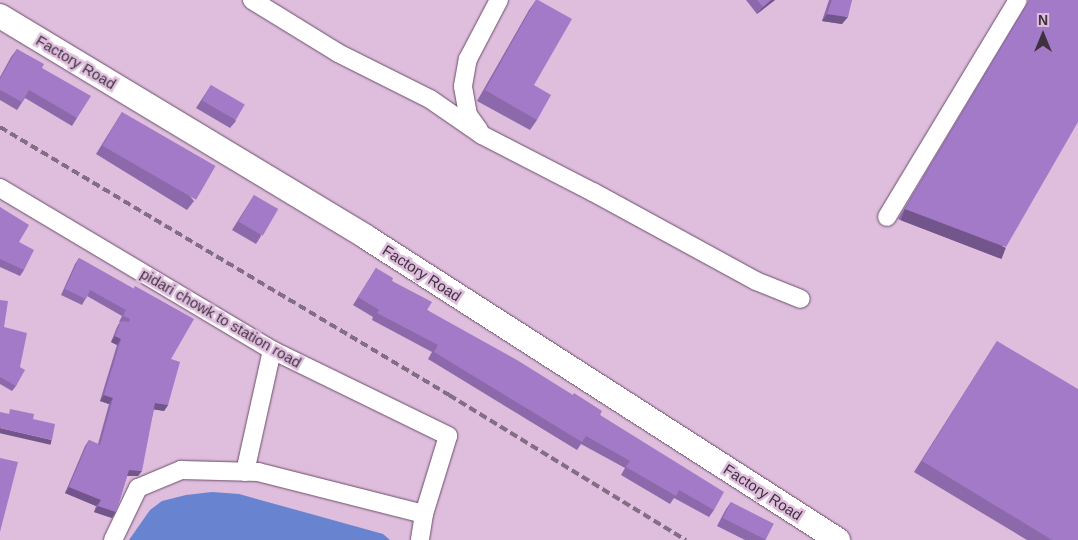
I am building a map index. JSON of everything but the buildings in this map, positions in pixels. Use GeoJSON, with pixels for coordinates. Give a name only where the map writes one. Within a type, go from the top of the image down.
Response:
{"type":"FeatureCollection","features":[{"type":"Feature","properties":{"kind":"main road","name":"Factory Road"},"geometry":{"type":"LineString","coordinates":[[0,16],[366,237],[838,540]]}},
{"type":"Feature","properties":{"kind":"street"},"geometry":{"type":"LineString","coordinates":[[252,0],[338,53],[430,99],[482,135],[593,192],[756,281],[801,299]]}},
{"type":"Feature","properties":{"kind":"street"},"geometry":{"type":"LineString","coordinates":[[482,135],[468,115],[463,86],[468,59],[499,0]]}},
{"type":"Feature","properties":{"kind":"street"},"geometry":{"type":"LineString","coordinates":[[888,216],[1018,0]]}},
{"type":"Feature","properties":{"kind":"street","name":"pidari chowk to station road"},"geometry":{"type":"LineString","coordinates":[[0,188],[272,350],[448,436],[424,514]]}},
{"type":"Feature","properties":{"kind":"street"},"geometry":{"type":"LineString","coordinates":[[245,472],[272,350]]}},
{"type":"Feature","properties":{"kind":"street"},"geometry":{"type":"LineString","coordinates":[[113,540],[138,488],[181,470],[258,472],[312,484],[424,514],[420,540]]}},
{"type":"Feature","properties":{"kind":"water"},"geometry":{"type":"Polygon","coordinates":[[[212,492],[239,494],[383,534],[390,540],[129,540],[150,510],[162,501],[186,495],[212,492]]]}},
{"type":"Feature","properties":{"kind":"railway"},"geometry":{"type":"LineString","coordinates":[[0,127],[449,395],[686,540]]}}]}
